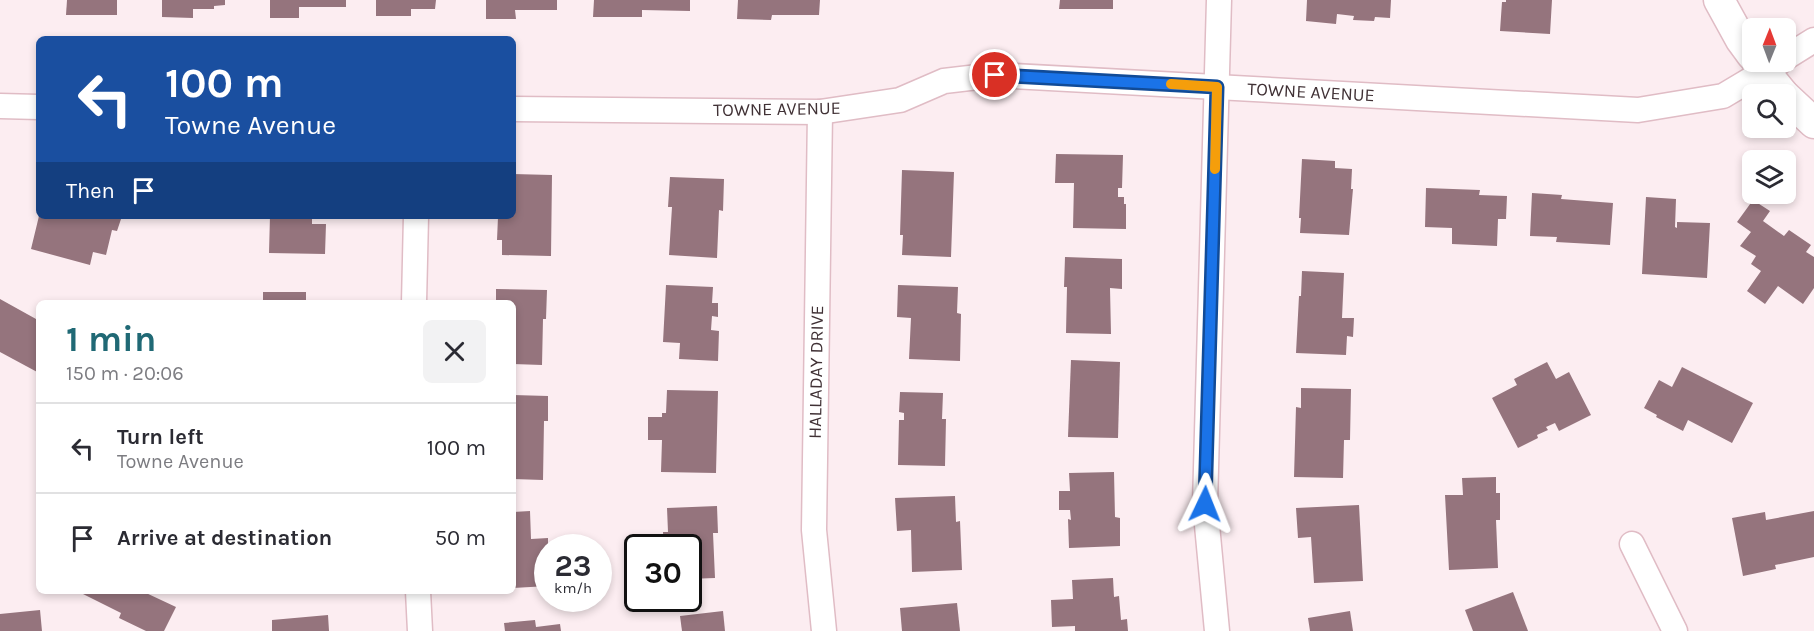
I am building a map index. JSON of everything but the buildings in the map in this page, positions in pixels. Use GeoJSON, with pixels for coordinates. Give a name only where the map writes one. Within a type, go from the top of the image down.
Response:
{"type":"FeatureCollection","features":[{"type":"Feature","properties":{"kind":"street"},"geometry":{"type":"LineString","coordinates":[[1217,631],[1205,504],[1219,0]]}},
{"type":"Feature","properties":{"kind":"street"},"geometry":{"type":"LineString","coordinates":[[1719,0],[1742,41]]}},
{"type":"Feature","properties":{"kind":"street","name":"TOWNE AVENUE"},"geometry":{"type":"LineString","coordinates":[[1796,48],[1814,40]]}},
{"type":"Feature","properties":{"kind":"street","name":"TOWNE AVENUE"},"geometry":{"type":"LineString","coordinates":[[516,109],[820,112],[900,100],[944,81],[995,75],[1638,110],[1723,96],[1754,72]]}},
{"type":"Feature","properties":{"kind":"street"},"geometry":{"type":"LineString","coordinates":[[0,106],[36,106]]}},
{"type":"Feature","properties":{"kind":"street"},"geometry":{"type":"LineString","coordinates":[[1796,106],[1814,123]]}},
{"type":"Feature","properties":{"kind":"street","name":"HALLADAY DRIVE"},"geometry":{"type":"LineString","coordinates":[[820,112],[814,530],[824,631]]}},
{"type":"Feature","properties":{"kind":"street"},"geometry":{"type":"LineString","coordinates":[[414,300],[416,219]]}},
{"type":"Feature","properties":{"kind":"street"},"geometry":{"type":"LineString","coordinates":[[1632,544],[1675,631]]}},
{"type":"Feature","properties":{"kind":"street"},"geometry":{"type":"LineString","coordinates":[[418,594],[420,631]]}},
{"type":"Feature","properties":{"kind":"slow traffic"},"geometry":{"type":"LineString","coordinates":[[1171,84],[1217,87],[1215,169]]}},
{"type":"Feature","properties":{"kind":"route"},"geometry":{"type":"LineString","coordinates":[[995,75],[1217,87],[1205,504]]}}]}
